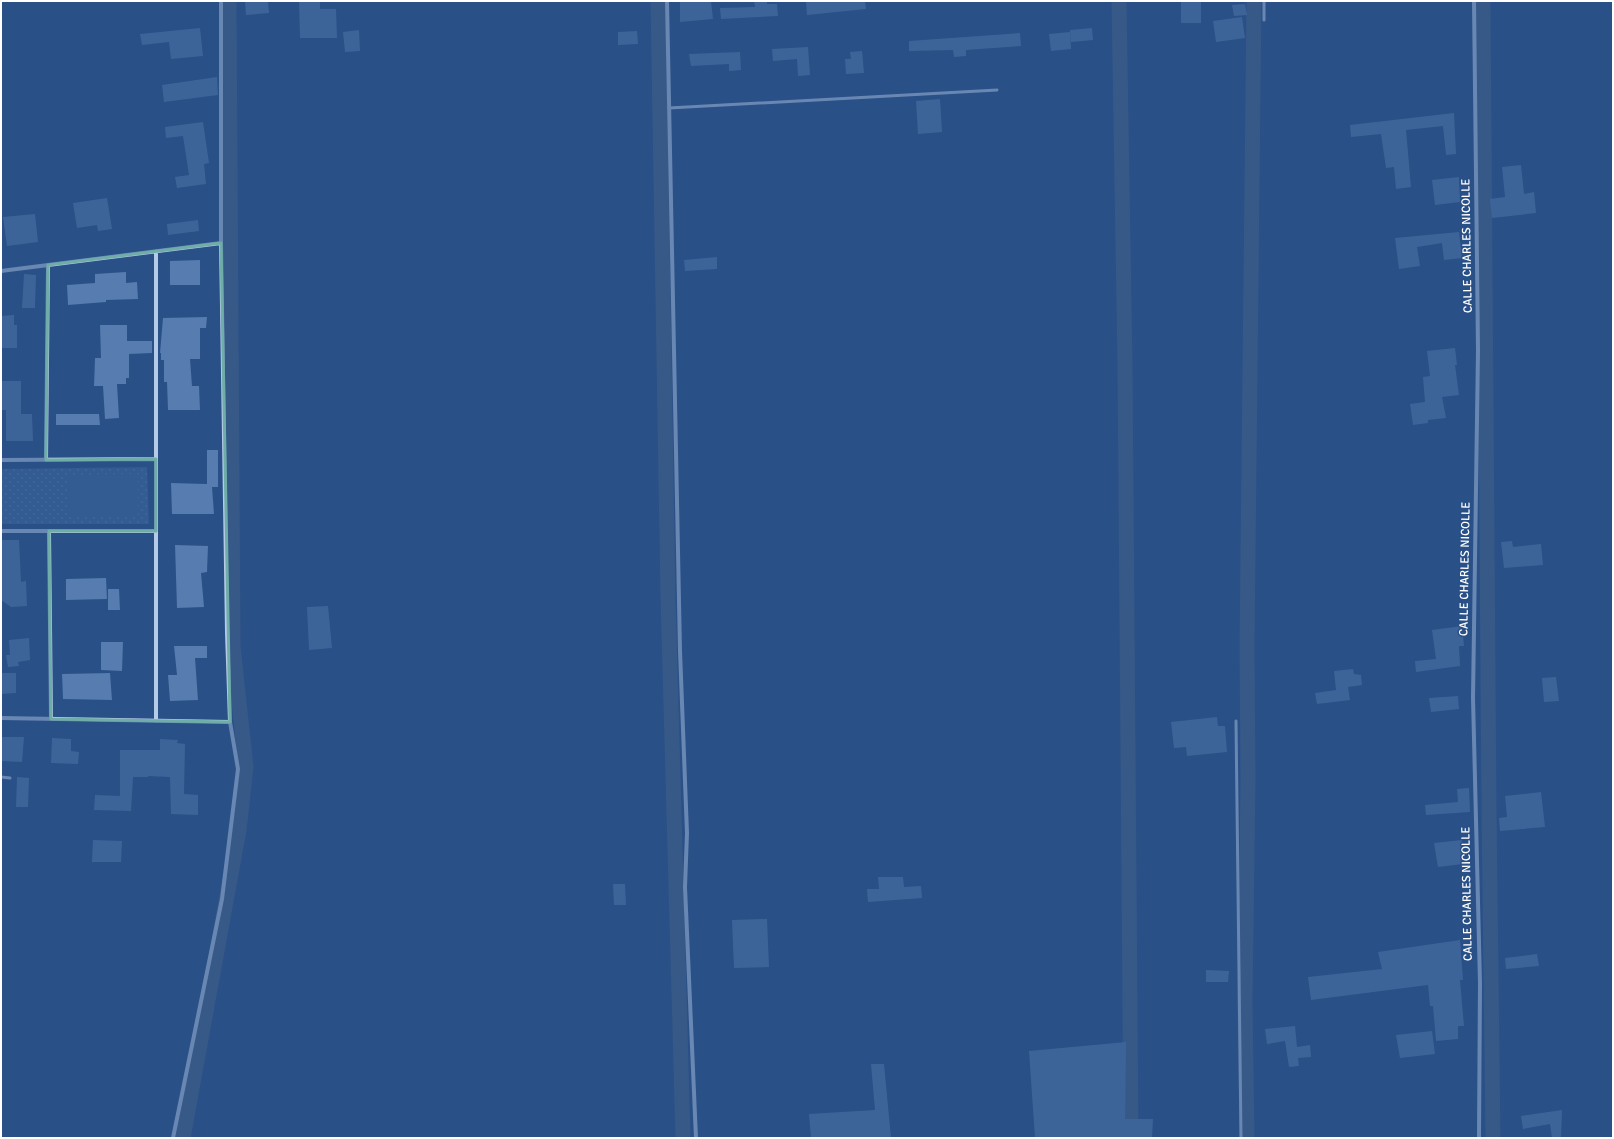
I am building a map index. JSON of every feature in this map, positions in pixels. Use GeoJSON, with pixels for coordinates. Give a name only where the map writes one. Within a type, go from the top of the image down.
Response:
{"type":"FeatureCollection","features":[{"type":"Feature","properties":{"kind":"street"},"geometry":{"type":"LineString","coordinates":[[173,1138],[222,899],[238,769],[230,722],[227,632],[221,243],[221,1]]}},
{"type":"Feature","properties":{"kind":"street"},"geometry":{"type":"LineString","coordinates":[[667,1],[680,643],[687,832],[685,887],[696,1138]]}},
{"type":"Feature","properties":{"kind":"street","name":"CALLE CHARLES NICOLLE"},"geometry":{"type":"LineString","coordinates":[[1474,1],[1478,350],[1473,698],[1479,976],[1479,1138]]}},
{"type":"Feature","properties":{"kind":"street"},"geometry":{"type":"LineString","coordinates":[[1,271],[221,243]]}},
{"type":"Feature","properties":{"kind":"street"},"geometry":{"type":"LineString","coordinates":[[156,251],[156,721]]}},
{"type":"Feature","properties":{"kind":"street"},"geometry":{"type":"LineString","coordinates":[[46,460],[48,265]]}},
{"type":"Feature","properties":{"kind":"street"},"geometry":{"type":"LineString","coordinates":[[1,460],[156,459]]}},
{"type":"Feature","properties":{"kind":"street"},"geometry":{"type":"LineString","coordinates":[[1,531],[156,531]]}},
{"type":"Feature","properties":{"kind":"street"},"geometry":{"type":"LineString","coordinates":[[49,531],[51,719]]}},
{"type":"Feature","properties":{"kind":"street"},"geometry":{"type":"LineString","coordinates":[[1,718],[230,722]]}},
{"type":"Feature","properties":{"kind":"lane"},"geometry":{"type":"LineString","coordinates":[[1264,1],[1264,20]]}},
{"type":"Feature","properties":{"kind":"lane"},"geometry":{"type":"LineString","coordinates":[[670,108],[997,90]]}},
{"type":"Feature","properties":{"kind":"lane"},"geometry":{"type":"LineString","coordinates":[[1236,721],[1240,1138]]}},
{"type":"Feature","properties":{"kind":"lane"},"geometry":{"type":"LineString","coordinates":[[1,777],[10,778]]}},
{"type":"Feature","properties":{"kind":"highlighted area"},"geometry":{"type":"Polygon","coordinates":[[[221,243],[230,722],[51,719],[49,531],[156,531],[156,459],[46,460],[48,265],[221,243]]]}},
{"type":"Feature","properties":{"kind":"shaded area"},"geometry":{"type":"Polygon","coordinates":[[[147,467],[149,524],[1,524],[1,469],[147,467]]]}},
{"type":"Feature","properties":{"kind":"shaded area"},"geometry":{"type":"Polygon","coordinates":[[[138,474],[138,516],[70,517],[69,475],[138,474]]]}},
{"type":"Feature","properties":{"kind":"building"},"geometry":{"type":"Polygon","coordinates":[[[245,1],[268,1],[269,13],[246,15],[245,1]]]}},
{"type":"Feature","properties":{"kind":"building"},"geometry":{"type":"Polygon","coordinates":[[[299,1],[320,1],[320,9],[336,9],[337,38],[300,38],[299,1]]]}},
{"type":"Feature","properties":{"kind":"building"},"geometry":{"type":"Polygon","coordinates":[[[680,1],[711,1],[713,19],[680,22],[680,1]]]}},
{"type":"Feature","properties":{"kind":"building"},"geometry":{"type":"Polygon","coordinates":[[[754,1],[767,1],[767,4],[777,4],[778,16],[721,19],[720,8],[755,7],[754,1]]]}},
{"type":"Feature","properties":{"kind":"building"},"geometry":{"type":"Polygon","coordinates":[[[865,1],[866,9],[807,15],[806,2],[865,1]]]}},
{"type":"Feature","properties":{"kind":"building"},"geometry":{"type":"Polygon","coordinates":[[[1181,1],[1201,1],[1201,23],[1181,23],[1181,1]]]}},
{"type":"Feature","properties":{"kind":"building"},"geometry":{"type":"Polygon","coordinates":[[[1245,4],[1247,15],[1234,16],[1232,5],[1245,4]]]}},
{"type":"Feature","properties":{"kind":"building"},"geometry":{"type":"Polygon","coordinates":[[[1242,17],[1245,38],[1216,42],[1213,21],[1242,17]]]}},
{"type":"Feature","properties":{"kind":"building"},"geometry":{"type":"Polygon","coordinates":[[[200,28],[203,56],[171,59],[169,42],[142,45],[140,34],[200,28]]]}},
{"type":"Feature","properties":{"kind":"building"},"geometry":{"type":"Polygon","coordinates":[[[1092,28],[1093,40],[1071,42],[1070,30],[1092,28]]]}},
{"type":"Feature","properties":{"kind":"building"},"geometry":{"type":"Polygon","coordinates":[[[359,30],[360,51],[345,52],[343,32],[359,30]]]}},
{"type":"Feature","properties":{"kind":"building"},"geometry":{"type":"Polygon","coordinates":[[[637,31],[638,44],[618,45],[618,32],[637,31]]]}},
{"type":"Feature","properties":{"kind":"building"},"geometry":{"type":"Polygon","coordinates":[[[1070,32],[1071,49],[1051,51],[1049,34],[1070,32]]]}},
{"type":"Feature","properties":{"kind":"building"},"geometry":{"type":"Polygon","coordinates":[[[1020,33],[1021,46],[966,50],[966,56],[954,57],[953,50],[909,51],[909,41],[1020,33]]]}},
{"type":"Feature","properties":{"kind":"building"},"geometry":{"type":"Polygon","coordinates":[[[808,47],[810,75],[798,76],[797,59],[773,61],[772,49],[808,47]]]}},
{"type":"Feature","properties":{"kind":"building"},"geometry":{"type":"Polygon","coordinates":[[[862,51],[864,73],[846,74],[845,59],[851,59],[850,52],[862,51]]]}},
{"type":"Feature","properties":{"kind":"building"},"geometry":{"type":"Polygon","coordinates":[[[740,52],[741,70],[729,71],[729,64],[691,66],[689,54],[740,52]]]}},
{"type":"Feature","properties":{"kind":"building"},"geometry":{"type":"Polygon","coordinates":[[[217,77],[218,95],[164,102],[162,85],[217,77]]]}},
{"type":"Feature","properties":{"kind":"building"},"geometry":{"type":"Polygon","coordinates":[[[940,99],[942,132],[918,134],[916,101],[940,99]]]}},
{"type":"Feature","properties":{"kind":"building"},"geometry":{"type":"Polygon","coordinates":[[[1454,113],[1456,154],[1446,155],[1443,126],[1406,130],[1411,187],[1396,189],[1394,167],[1386,168],[1381,134],[1351,137],[1350,125],[1454,113]]]}},
{"type":"Feature","properties":{"kind":"building"},"geometry":{"type":"Polygon","coordinates":[[[203,122],[209,163],[204,164],[206,184],[177,188],[175,177],[189,175],[183,136],[166,138],[165,127],[203,122]]]}},
{"type":"Feature","properties":{"kind":"building"},"geometry":{"type":"Polygon","coordinates":[[[1521,165],[1524,194],[1534,192],[1536,213],[1492,218],[1490,199],[1505,197],[1502,167],[1521,165]]]}},
{"type":"Feature","properties":{"kind":"building"},"geometry":{"type":"Polygon","coordinates":[[[1459,177],[1460,202],[1435,205],[1432,180],[1459,177]]]}},
{"type":"Feature","properties":{"kind":"building"},"geometry":{"type":"Polygon","coordinates":[[[107,198],[112,229],[98,231],[97,225],[77,228],[73,203],[107,198]]]}},
{"type":"Feature","properties":{"kind":"building"},"geometry":{"type":"Polygon","coordinates":[[[35,214],[38,242],[7,246],[3,217],[35,214]]]}},
{"type":"Feature","properties":{"kind":"building"},"geometry":{"type":"Polygon","coordinates":[[[198,220],[199,231],[168,235],[167,224],[198,220]]]}},
{"type":"Feature","properties":{"kind":"building"},"geometry":{"type":"Polygon","coordinates":[[[1459,232],[1462,258],[1444,260],[1442,243],[1417,247],[1420,266],[1399,269],[1395,238],[1459,232]]]}},
{"type":"Feature","properties":{"kind":"building"},"geometry":{"type":"Polygon","coordinates":[[[717,257],[717,269],[685,271],[684,260],[717,257]]]}},
{"type":"Feature","properties":{"kind":"building"},"geometry":{"type":"Polygon","coordinates":[[[200,260],[200,285],[170,285],[170,261],[200,260]]]}},
{"type":"Feature","properties":{"kind":"building"},"geometry":{"type":"Polygon","coordinates":[[[126,272],[126,283],[137,282],[138,299],[106,300],[106,302],[68,305],[67,285],[95,283],[95,274],[126,272]]]}},
{"type":"Feature","properties":{"kind":"building"},"geometry":{"type":"Polygon","coordinates":[[[24,274],[36,275],[35,308],[22,308],[24,274]]]}},
{"type":"Feature","properties":{"kind":"building"},"geometry":{"type":"Polygon","coordinates":[[[14,315],[14,325],[17,325],[17,348],[1,348],[1,316],[14,315]]]}},
{"type":"Feature","properties":{"kind":"building"},"geometry":{"type":"Polygon","coordinates":[[[207,317],[206,328],[200,328],[200,359],[190,359],[192,386],[199,386],[200,410],[168,410],[167,382],[164,382],[164,360],[161,360],[160,353],[163,318],[207,317]]]}},
{"type":"Feature","properties":{"kind":"building"},"geometry":{"type":"Polygon","coordinates":[[[100,325],[127,325],[127,341],[152,341],[152,353],[129,354],[129,378],[126,378],[126,384],[117,384],[119,418],[105,419],[103,386],[94,386],[95,358],[101,358],[100,325]]]}},
{"type":"Feature","properties":{"kind":"building"},"geometry":{"type":"Polygon","coordinates":[[[1455,348],[1457,365],[1455,365],[1459,395],[1442,397],[1446,418],[1428,420],[1428,423],[1413,425],[1410,404],[1425,402],[1423,377],[1430,376],[1427,351],[1455,348]]]}},
{"type":"Feature","properties":{"kind":"building"},"geometry":{"type":"Polygon","coordinates":[[[2,381],[21,381],[21,414],[32,414],[33,441],[6,441],[6,410],[1,410],[2,381]]]}},
{"type":"Feature","properties":{"kind":"building"},"geometry":{"type":"Polygon","coordinates":[[[56,414],[99,414],[100,425],[56,425],[56,414]]]}},
{"type":"Feature","properties":{"kind":"building"},"geometry":{"type":"Polygon","coordinates":[[[207,450],[218,450],[218,487],[212,487],[214,514],[172,514],[171,483],[207,484],[207,450]]]}},
{"type":"Feature","properties":{"kind":"building"},"geometry":{"type":"Polygon","coordinates":[[[1,540],[19,540],[21,582],[26,581],[27,606],[11,607],[1,600],[1,540]]]}},
{"type":"Feature","properties":{"kind":"building"},"geometry":{"type":"Polygon","coordinates":[[[1512,541],[1513,547],[1541,544],[1543,565],[1504,568],[1501,542],[1512,541]]]}},
{"type":"Feature","properties":{"kind":"building"},"geometry":{"type":"Polygon","coordinates":[[[175,545],[208,546],[207,572],[201,573],[204,607],[177,608],[175,545]]]}},
{"type":"Feature","properties":{"kind":"building"},"geometry":{"type":"Polygon","coordinates":[[[106,578],[107,599],[66,600],[66,579],[106,578]]]}},
{"type":"Feature","properties":{"kind":"building"},"geometry":{"type":"Polygon","coordinates":[[[108,589],[119,589],[120,610],[108,610],[108,589]]]}},
{"type":"Feature","properties":{"kind":"building"},"geometry":{"type":"Polygon","coordinates":[[[328,606],[332,648],[309,650],[307,607],[328,606]]]}},
{"type":"Feature","properties":{"kind":"building"},"geometry":{"type":"Polygon","coordinates":[[[1462,626],[1464,646],[1459,646],[1460,666],[1416,672],[1415,661],[1436,659],[1432,630],[1462,626]]]}},
{"type":"Feature","properties":{"kind":"building"},"geometry":{"type":"Polygon","coordinates":[[[29,638],[30,660],[18,662],[19,666],[8,667],[6,655],[10,655],[9,640],[29,638]]]}},
{"type":"Feature","properties":{"kind":"building"},"geometry":{"type":"Polygon","coordinates":[[[101,642],[123,642],[122,671],[101,670],[101,642]]]}},
{"type":"Feature","properties":{"kind":"building"},"geometry":{"type":"Polygon","coordinates":[[[174,646],[207,646],[207,658],[195,658],[198,700],[170,701],[168,675],[177,675],[174,646]]]}},
{"type":"Feature","properties":{"kind":"building"},"geometry":{"type":"Polygon","coordinates":[[[1353,669],[1354,674],[1361,675],[1362,685],[1348,687],[1350,700],[1317,704],[1315,693],[1336,690],[1334,671],[1353,669]]]}},
{"type":"Feature","properties":{"kind":"building"},"geometry":{"type":"Polygon","coordinates":[[[1,673],[16,673],[16,693],[1,694],[1,673]]]}},
{"type":"Feature","properties":{"kind":"building"},"geometry":{"type":"Polygon","coordinates":[[[110,673],[112,700],[63,699],[62,674],[110,673]]]}},
{"type":"Feature","properties":{"kind":"building"},"geometry":{"type":"Polygon","coordinates":[[[1556,677],[1559,701],[1544,702],[1542,678],[1556,677]]]}},
{"type":"Feature","properties":{"kind":"building"},"geometry":{"type":"Polygon","coordinates":[[[1458,696],[1459,709],[1431,712],[1429,698],[1458,696]]]}},
{"type":"Feature","properties":{"kind":"building"},"geometry":{"type":"Polygon","coordinates":[[[1217,717],[1218,726],[1225,726],[1227,752],[1187,756],[1186,747],[1174,748],[1171,722],[1217,717]]]}},
{"type":"Feature","properties":{"kind":"building"},"geometry":{"type":"Polygon","coordinates":[[[1,737],[24,737],[22,762],[1,761],[1,737]]]}},
{"type":"Feature","properties":{"kind":"building"},"geometry":{"type":"Polygon","coordinates":[[[52,738],[71,739],[71,751],[79,752],[78,764],[51,763],[52,738]]]}},
{"type":"Feature","properties":{"kind":"building"},"geometry":{"type":"Polygon","coordinates":[[[160,739],[178,740],[177,743],[185,744],[184,794],[198,795],[198,815],[171,814],[170,777],[133,777],[131,811],[94,810],[95,795],[120,796],[120,750],[160,750],[160,739]]]}},
{"type":"Feature","properties":{"kind":"building"},"geometry":{"type":"Polygon","coordinates":[[[17,777],[29,778],[28,807],[16,807],[17,777]]]}},
{"type":"Feature","properties":{"kind":"building"},"geometry":{"type":"Polygon","coordinates":[[[1469,788],[1470,812],[1426,815],[1425,805],[1458,802],[1457,789],[1469,788]]]}},
{"type":"Feature","properties":{"kind":"building"},"geometry":{"type":"Polygon","coordinates":[[[1541,792],[1545,827],[1500,831],[1499,818],[1507,817],[1505,796],[1541,792]]]}},
{"type":"Feature","properties":{"kind":"building"},"geometry":{"type":"Polygon","coordinates":[[[93,840],[122,841],[121,862],[92,862],[93,840]]]}},
{"type":"Feature","properties":{"kind":"building"},"geometry":{"type":"Polygon","coordinates":[[[1462,840],[1465,861],[1463,861],[1463,864],[1438,867],[1434,843],[1462,840]]]}},
{"type":"Feature","properties":{"kind":"building"},"geometry":{"type":"Polygon","coordinates":[[[878,877],[903,877],[904,887],[921,886],[922,898],[868,902],[867,889],[879,889],[878,877]]]}},
{"type":"Feature","properties":{"kind":"building"},"geometry":{"type":"Polygon","coordinates":[[[613,884],[625,884],[626,905],[614,905],[613,884]]]}},
{"type":"Feature","properties":{"kind":"building"},"geometry":{"type":"Polygon","coordinates":[[[767,919],[769,967],[734,968],[732,920],[767,919]]]}},
{"type":"Feature","properties":{"kind":"building"},"geometry":{"type":"Polygon","coordinates":[[[1460,940],[1463,980],[1460,980],[1464,1026],[1458,1026],[1458,1039],[1436,1041],[1433,1006],[1430,1006],[1428,985],[1311,1000],[1308,977],[1382,969],[1378,952],[1460,940]]]}},
{"type":"Feature","properties":{"kind":"building"},"geometry":{"type":"Polygon","coordinates":[[[1537,954],[1539,966],[1506,969],[1505,958],[1537,954]]]}},
{"type":"Feature","properties":{"kind":"building"},"geometry":{"type":"Polygon","coordinates":[[[1206,970],[1229,971],[1228,982],[1206,982],[1206,970]]]}},
{"type":"Feature","properties":{"kind":"building"},"geometry":{"type":"Polygon","coordinates":[[[1295,1026],[1297,1047],[1310,1045],[1311,1057],[1298,1058],[1299,1066],[1289,1067],[1285,1041],[1267,1044],[1265,1029],[1295,1026]]]}},
{"type":"Feature","properties":{"kind":"building"},"geometry":{"type":"Polygon","coordinates":[[[1432,1031],[1435,1054],[1400,1058],[1396,1035],[1432,1031]]]}},
{"type":"Feature","properties":{"kind":"building"},"geometry":{"type":"Polygon","coordinates":[[[1126,1042],[1125,1119],[1153,1119],[1152,1138],[1035,1138],[1029,1051],[1126,1042]]]}},
{"type":"Feature","properties":{"kind":"building"},"geometry":{"type":"Polygon","coordinates":[[[871,1064],[884,1064],[891,1138],[811,1138],[809,1114],[875,1110],[871,1064]]]}},
{"type":"Feature","properties":{"kind":"building"},"geometry":{"type":"Polygon","coordinates":[[[1562,1110],[1561,1138],[1552,1138],[1550,1124],[1523,1129],[1521,1116],[1562,1110]]]}},
{"type":"Feature","properties":{"kind":"waterway"},"geometry":{"type":"LineString","coordinates":[[183,1138],[239,830],[246,767],[233,646],[229,1]]}},
{"type":"Feature","properties":{"kind":"waterway"},"geometry":{"type":"LineString","coordinates":[[658,1],[668,597],[683,1138]]}},
{"type":"Feature","properties":{"kind":"waterway"},"geometry":{"type":"LineString","coordinates":[[1119,1],[1125,365],[1131,1138]]}},
{"type":"Feature","properties":{"kind":"waterway"},"geometry":{"type":"LineString","coordinates":[[1247,1138],[1245,1002],[1248,780],[1247,648],[1254,1]]}},
{"type":"Feature","properties":{"kind":"waterway"},"geometry":{"type":"LineString","coordinates":[[1483,1],[1493,1138]]}}]}
